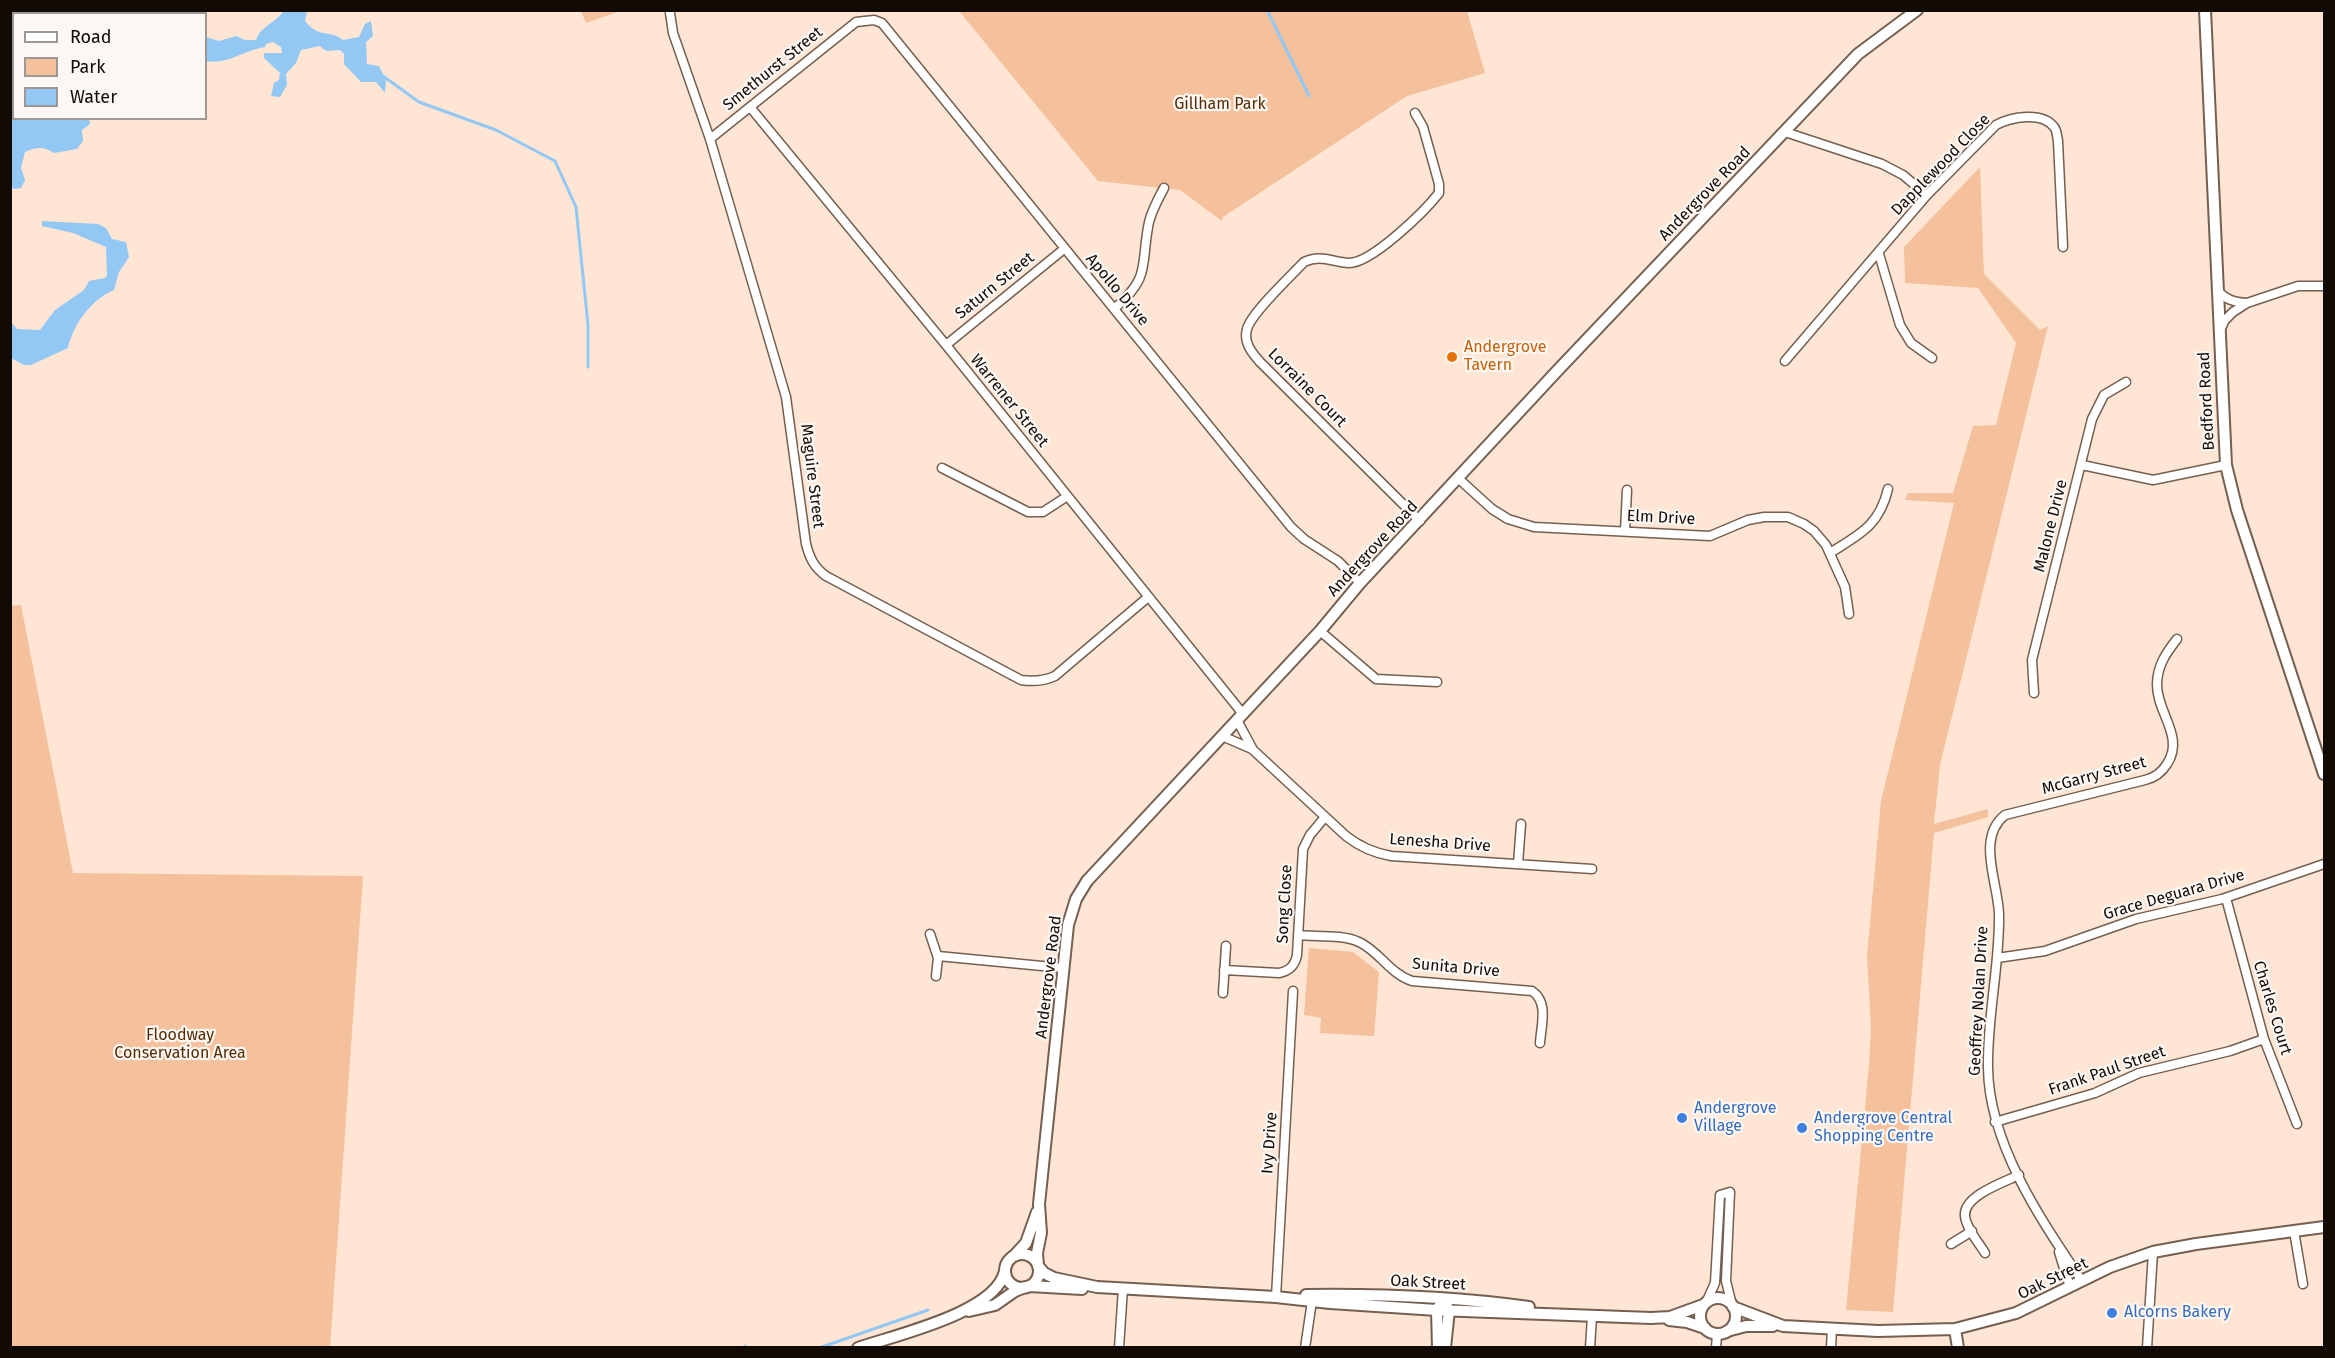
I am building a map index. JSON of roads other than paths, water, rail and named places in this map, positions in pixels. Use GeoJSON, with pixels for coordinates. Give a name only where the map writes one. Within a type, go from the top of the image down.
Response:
{"type":"FeatureCollection","features":[{"type":"Feature","properties":{"kind":"street","name":"Andergrove Road"},"geometry":{"type":"LineString","coordinates":[[1039,1267],[1037,1251],[1041,1233],[1040,1204],[1063,968],[1070,917],[1084,886],[1558,370],[1858,54],[1917,10]]}},
{"type":"Feature","properties":{"kind":"street","name":"Bedford Road"},"geometry":{"type":"LineString","coordinates":[[2205,10],[2226,465],[2237,510],[2325,774]]}},
{"type":"Feature","properties":{"kind":"street","name":"Maguire Street"},"geometry":{"type":"LineString","coordinates":[[669,13],[673,33],[710,139],[786,397],[806,544],[810,559],[816,569],[832,580],[1021,680],[1030,681],[1047,680],[1055,676],[1147,598]]}},
{"type":"Feature","properties":{"kind":"street","name":"Apollo Drive"},"geometry":{"type":"LineString","coordinates":[[856,22],[872,15],[895,37],[1291,528],[1338,561],[1360,583]]}},
{"type":"Feature","properties":{"kind":"street","name":"Smethurst Street"},"geometry":{"type":"LineString","coordinates":[[710,139],[856,22]]}},
{"type":"Feature","properties":{"kind":"street","name":"Warrener Street"},"geometry":{"type":"LineString","coordinates":[[750,107],[946,345],[1240,717]]}},
{"type":"Feature","properties":{"kind":"street","name":"Lorraine Court"},"geometry":{"type":"LineString","coordinates":[[1415,113],[1423,126],[1439,183],[1439,193],[1396,235],[1361,261],[1348,263],[1313,257],[1304,262],[1252,319],[1246,331],[1249,350],[1420,521]]}},
{"type":"Feature","properties":{"kind":"street","name":"Dapplewood Close"},"geometry":{"type":"LineString","coordinates":[[1785,361],[1928,195],[1996,125],[2007,119],[2034,117],[2045,120],[2055,128],[2058,141],[2063,247]]}},
{"type":"Feature","properties":{"kind":"street"},"geometry":{"type":"LineString","coordinates":[[1785,132],[1882,164],[1903,175],[1928,195]]}},
{"type":"Feature","properties":{"kind":"street"},"geometry":{"type":"LineString","coordinates":[[1114,309],[1131,294],[1141,278],[1149,223],[1164,188]]}},
{"type":"Feature","properties":{"kind":"street","name":"Saturn Street"},"geometry":{"type":"LineString","coordinates":[[946,345],[1064,249]]}},
{"type":"Feature","properties":{"kind":"street"},"geometry":{"type":"LineString","coordinates":[[1879,254],[1900,325],[1911,343],[1932,358]]}},
{"type":"Feature","properties":{"kind":"street"},"geometry":{"type":"LineString","coordinates":[[2219,334],[2224,320],[2247,303],[2298,286],[2325,286]]}},
{"type":"Feature","properties":{"kind":"street"},"geometry":{"type":"LineString","coordinates":[[2217,290],[2224,298],[2247,303]]}},
{"type":"Feature","properties":{"kind":"street","name":"Malone Drive"},"geometry":{"type":"LineString","coordinates":[[2034,693],[2032,660],[2092,419],[2104,395],[2126,382]]}},
{"type":"Feature","properties":{"kind":"street"},"geometry":{"type":"LineString","coordinates":[[2082,465],[2153,480],[2226,465]]}},
{"type":"Feature","properties":{"kind":"street"},"geometry":{"type":"LineString","coordinates":[[942,468],[1028,512],[1043,512],[1066,497]]}},
{"type":"Feature","properties":{"kind":"street","name":"Elm Drive"},"geometry":{"type":"LineString","coordinates":[[1459,479],[1492,509],[1508,519],[1534,526],[1710,536],[1736,523],[1748,520],[1788,517],[1814,531],[1830,553],[1847,591],[1850,614]]}},
{"type":"Feature","properties":{"kind":"street"},"geometry":{"type":"LineString","coordinates":[[1830,553],[1864,532],[1876,519],[1884,504],[1888,489]]}},
{"type":"Feature","properties":{"kind":"street"},"geometry":{"type":"LineString","coordinates":[[1625,531],[1627,490]]}},
{"type":"Feature","properties":{"kind":"street"},"geometry":{"type":"LineString","coordinates":[[1320,631],[1376,679],[1437,682]]}},
{"type":"Feature","properties":{"kind":"street","name":"McGarry Street"},"geometry":{"type":"LineString","coordinates":[[1996,888],[1990,862],[1991,840],[1996,822],[2005,815],[2150,779],[2166,767],[2172,754],[2174,739],[2159,698],[2157,680],[2162,661],[2177,639]]}},
{"type":"Feature","properties":{"kind":"street","name":"Lenesha Drive"},"geometry":{"type":"LineString","coordinates":[[1240,717],[1252,749]]}},
{"type":"Feature","properties":{"kind":"street","name":"Lenesha Drive"},"geometry":{"type":"LineString","coordinates":[[1222,736],[1252,749],[1354,843],[1380,854],[1592,869]]}},
{"type":"Feature","properties":{"kind":"street","name":"Song Close"},"geometry":{"type":"LineString","coordinates":[[1224,970],[1285,972],[1295,961],[1304,849],[1310,835],[1325,816]]}},
{"type":"Feature","properties":{"kind":"street"},"geometry":{"type":"LineString","coordinates":[[1518,864],[1521,824]]}},
{"type":"Feature","properties":{"kind":"street","name":"Grace Deguara Drive"},"geometry":{"type":"LineString","coordinates":[[1996,958],[2044,951],[2136,919],[2226,898],[2325,864]]}},
{"type":"Feature","properties":{"kind":"street","name":"Geoffrey Nolan Drive"},"geometry":{"type":"LineString","coordinates":[[1996,888],[1999,924],[1988,1061],[1989,1090],[1995,1122],[2019,1175],[2057,1246],[2082,1281]]}},
{"type":"Feature","properties":{"kind":"street","name":"Charles Court"},"geometry":{"type":"LineString","coordinates":[[2226,898],[2264,1040],[2297,1124]]}},
{"type":"Feature","properties":{"kind":"street"},"geometry":{"type":"LineString","coordinates":[[930,934],[938,956],[936,976]]}},
{"type":"Feature","properties":{"kind":"street","name":"Sunita Drive"},"geometry":{"type":"LineString","coordinates":[[1298,936],[1345,938],[1359,942],[1399,976],[1412,981],[1532,991],[1542,1002],[1540,1043]]}},
{"type":"Feature","properties":{"kind":"street"},"geometry":{"type":"LineString","coordinates":[[1223,993],[1226,946]]}},
{"type":"Feature","properties":{"kind":"street"},"geometry":{"type":"LineString","coordinates":[[938,956],[1063,968]]}},
{"type":"Feature","properties":{"kind":"street","name":"Ivy Drive"},"geometry":{"type":"LineString","coordinates":[[1276,1297],[1293,991]]}},
{"type":"Feature","properties":{"kind":"street","name":"Frank Paul Street"},"geometry":{"type":"LineString","coordinates":[[1995,1122],[2095,1093],[2139,1073],[2264,1040]]}},
{"type":"Feature","properties":{"kind":"street"},"geometry":{"type":"LineString","coordinates":[[1985,1253],[1965,1217],[1968,1203],[1977,1196],[2019,1175]]}},
{"type":"Feature","properties":{"kind":"street"},"geometry":{"type":"LineString","coordinates":[[1716,1347],[1722,1332],[1735,1320],[1726,1281],[1730,1192],[1720,1195],[1716,1280],[1700,1318],[1705,1328],[1722,1332]]}},
{"type":"Feature","properties":{"kind":"street","name":"Andergrove Road"},"geometry":{"type":"LineString","coordinates":[[1011,1258],[1026,1243],[1040,1204]]}},
{"type":"Feature","properties":{"kind":"street","name":"Oak Street"},"geometry":{"type":"LineString","coordinates":[[1722,1332],[1746,1326],[1912,1332],[1954,1329],[2016,1313],[2110,1267],[2153,1252],[2325,1227]]}},
{"type":"Feature","properties":{"kind":"street"},"geometry":{"type":"LineString","coordinates":[[1951,1244],[1972,1231]]}},
{"type":"Feature","properties":{"kind":"street"},"geometry":{"type":"LineString","coordinates":[[2294,1231],[2303,1284]]}},
{"type":"Feature","properties":{"kind":"street","name":"Geoffrey Nolan Drive"},"geometry":{"type":"LineString","coordinates":[[2057,1246],[2070,1287]]}},
{"type":"Feature","properties":{"kind":"street"},"geometry":{"type":"LineString","coordinates":[[2147,1347],[2153,1252]]}},
{"type":"Feature","properties":{"kind":"street"},"geometry":{"type":"LineString","coordinates":[[858,1347],[963,1312],[995,1305],[1015,1291],[1027,1287],[1037,1278],[1039,1267],[1033,1258],[1026,1254],[1018,1254],[1011,1258],[1001,1283],[992,1294],[963,1312]]}},
{"type":"Feature","properties":{"kind":"street","name":"Oak Street"},"geometry":{"type":"LineString","coordinates":[[1039,1267],[1044,1273],[1054,1278],[1097,1287]]}},
{"type":"Feature","properties":{"kind":"street"},"geometry":{"type":"LineString","coordinates":[[1005,1271],[1012,1284],[1027,1287]]}},
{"type":"Feature","properties":{"kind":"street","name":"Oak Street"},"geometry":{"type":"LineString","coordinates":[[1027,1287],[1123,1288],[1312,1298],[1437,1310],[1651,1318],[1687,1322],[1705,1328]]}},
{"type":"Feature","properties":{"kind":"street"},"geometry":{"type":"LineString","coordinates":[[1119,1347],[1123,1288]]}},
{"type":"Feature","properties":{"kind":"street","name":"Oak Street"},"geometry":{"type":"LineString","coordinates":[[1312,1298],[1359,1294],[1493,1302],[1577,1315]]}},
{"type":"Feature","properties":{"kind":"street"},"geometry":{"type":"LineString","coordinates":[[1305,1347],[1312,1298]]}},
{"type":"Feature","properties":{"kind":"street"},"geometry":{"type":"LineString","coordinates":[[1705,1304],[1718,1298],[1732,1306]]}},
{"type":"Feature","properties":{"kind":"street"},"geometry":{"type":"LineString","coordinates":[[1437,1347],[1437,1310],[1443,1299]]}},
{"type":"Feature","properties":{"kind":"street"},"geometry":{"type":"LineString","coordinates":[[1443,1299],[1449,1310],[1445,1347]]}},
{"type":"Feature","properties":{"kind":"street","name":"Oak Street"},"geometry":{"type":"LineString","coordinates":[[1651,1318],[1670,1317],[1705,1304]]}},
{"type":"Feature","properties":{"kind":"street","name":"Oak Street"},"geometry":{"type":"LineString","coordinates":[[1732,1306],[1768,1322],[1792,1327]]}},
{"type":"Feature","properties":{"kind":"street"},"geometry":{"type":"LineString","coordinates":[[1590,1347],[1592,1316]]}},
{"type":"Feature","properties":{"kind":"street"},"geometry":{"type":"LineString","coordinates":[[1831,1347],[1832,1329]]}},
{"type":"Feature","properties":{"kind":"street"},"geometry":{"type":"LineString","coordinates":[[1954,1329],[1958,1347]]}},
{"type":"Feature","properties":{"kind":"water"},"geometry":{"type":"Polygon","coordinates":[[[284,11],[307,11],[305,21],[310,27],[343,40],[359,37],[365,24],[371,21],[373,36],[366,42],[367,64],[379,66],[386,80],[385,93],[376,82],[361,82],[344,64],[344,54],[340,50],[326,51],[320,46],[301,50],[296,63],[286,74],[287,85],[280,97],[271,96],[274,83],[279,80],[280,73],[264,58],[264,53],[282,53],[281,47],[273,42],[229,59],[207,61],[207,37],[219,41],[236,36],[245,40],[256,40],[261,31],[284,11]]]}},
{"type":"Feature","properties":{"kind":"water"},"geometry":{"type":"Polygon","coordinates":[[[11,103],[12,120],[89,120],[90,124],[82,130],[83,141],[77,149],[54,153],[40,148],[25,152],[21,168],[25,180],[21,188],[14,189],[10,186],[11,103]]]}},
{"type":"Feature","properties":{"kind":"water"},"geometry":{"type":"Polygon","coordinates":[[[42,221],[98,224],[106,228],[112,239],[126,242],[129,257],[119,272],[114,290],[98,300],[85,313],[74,330],[68,348],[31,365],[24,365],[11,358],[11,322],[17,329],[40,330],[55,310],[84,290],[89,281],[105,278],[107,275],[106,247],[73,233],[42,226],[42,221]]]}},
{"type":"Feature","properties":{"kind":"waterway"},"geometry":{"type":"LineString","coordinates":[[1267,10],[1309,96]]}},
{"type":"Feature","properties":{"kind":"waterway"},"geometry":{"type":"LineString","coordinates":[[383,76],[419,102],[496,130],[555,161],[576,207],[588,325],[588,367]]}},
{"type":"Feature","properties":{"kind":"waterway"},"geometry":{"type":"LineString","coordinates":[[819,1348],[928,1310]]}},
{"type":"Feature","properties":{"kind":"place","name":"Andergrove Tavern"},"geometry":{"type":"Point","coordinates":[1452,357]}},
{"type":"Feature","properties":{"kind":"place","name":"Andergrove Village"},"geometry":{"type":"Point","coordinates":[1682,1118]}},
{"type":"Feature","properties":{"kind":"place","name":"Andergrove Central Shopping Centre"},"geometry":{"type":"Point","coordinates":[1802,1128]}},
{"type":"Feature","properties":{"kind":"place","name":"Alcorns Bakery"},"geometry":{"type":"Point","coordinates":[2112,1313]}},
{"type":"Feature","properties":{"kind":"park label","name":"Gillham Park"},"geometry":{"type":"Point","coordinates":[1220,105]}},
{"type":"Feature","properties":{"kind":"park label","name":"Floodway Conservation Area"},"geometry":{"type":"Point","coordinates":[180,1045]}}]}
